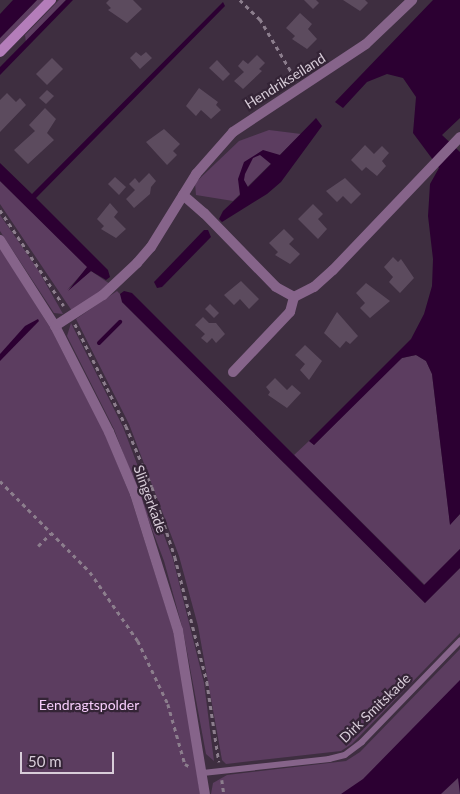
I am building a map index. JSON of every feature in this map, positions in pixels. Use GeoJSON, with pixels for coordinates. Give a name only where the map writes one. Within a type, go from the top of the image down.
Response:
{"type":"FeatureCollection","features":[{"type":"Feature","properties":{"kind":"street"},"geometry":{"type":"LineString","coordinates":[[0,52],[51,0]]}},
{"type":"Feature","properties":{"kind":"street","name":"Hendrikseiland"},"geometry":{"type":"LineString","coordinates":[[55,326],[103,295],[125,276],[151,247],[212,153],[233,132],[366,44],[412,0]]}},
{"type":"Feature","properties":{"kind":"street"},"geometry":{"type":"LineString","coordinates":[[294,297],[314,288],[333,270],[458,139]]}},
{"type":"Feature","properties":{"kind":"street"},"geometry":{"type":"LineString","coordinates":[[183,195],[200,208],[276,287],[294,297]]}},
{"type":"Feature","properties":{"kind":"street","name":"Slingerkade"},"geometry":{"type":"LineString","coordinates":[[0,240],[55,326],[109,432],[159,562],[178,630],[205,794]]}},
{"type":"Feature","properties":{"kind":"street"},"geometry":{"type":"LineString","coordinates":[[233,372],[290,312],[294,297]]}},
{"type":"Feature","properties":{"kind":"lane","name":"Dirk Smitskade"},"geometry":{"type":"LineString","coordinates":[[203,773],[329,759],[345,755],[362,742],[460,641]]}},
{"type":"Feature","properties":{"kind":"path"},"geometry":{"type":"LineString","coordinates":[[240,0],[260,19],[300,88]]}},
{"type":"Feature","properties":{"kind":"path"},"geometry":{"type":"LineString","coordinates":[[0,481],[90,572],[138,640],[168,704],[185,764],[203,773]]}},
{"type":"Feature","properties":{"kind":"path"},"geometry":{"type":"LineString","coordinates":[[38,546],[51,533]]}},
{"type":"Feature","properties":{"kind":"path"},"geometry":{"type":"LineString","coordinates":[[221,771],[224,794]]}},
{"type":"Feature","properties":{"kind":"green space"},"geometry":{"type":"Polygon","coordinates":[[[37,0],[44,0],[0,45],[0,38],[37,0]]]}},
{"type":"Feature","properties":{"kind":"green space"},"geometry":{"type":"Polygon","coordinates":[[[59,0],[66,0],[26,42],[25,35],[59,0]]]}},
{"type":"Feature","properties":{"kind":"green space"},"geometry":{"type":"Polygon","coordinates":[[[269,130],[301,134],[233,201],[196,195],[195,183],[239,141],[269,130]]]}},
{"type":"Feature","properties":{"kind":"green space"},"geometry":{"type":"Polygon","coordinates":[[[0,181],[88,267],[67,290],[91,271],[110,284],[72,311],[0,204],[0,181]]]}},
{"type":"Feature","properties":{"kind":"green space"},"geometry":{"type":"Polygon","coordinates":[[[0,215],[37,268],[63,314],[54,313],[0,231],[0,215]]]}},
{"type":"Feature","properties":{"kind":"green space","name":"Eendragtspolder"},"geometry":{"type":"Polygon","coordinates":[[[0,248],[51,329],[105,434],[130,495],[173,630],[184,683],[200,794],[0,794],[0,248]]]}},
{"type":"Feature","properties":{"kind":"green space"},"geometry":{"type":"Polygon","coordinates":[[[117,291],[123,297],[122,302],[425,603],[460,568],[460,633],[352,744],[341,751],[226,764],[222,760],[198,626],[179,556],[129,424],[76,319],[117,291]]]}},
{"type":"Feature","properties":{"kind":"green space"},"geometry":{"type":"Polygon","coordinates":[[[71,323],[123,427],[173,559],[204,683],[214,761],[206,754],[183,630],[164,561],[114,429],[67,336],[71,323]]]}},
{"type":"Feature","properties":{"kind":"green space"},"geometry":{"type":"Polygon","coordinates":[[[416,355],[426,361],[432,374],[450,524],[460,514],[460,549],[425,585],[294,455],[309,441],[314,445],[394,364],[402,358],[416,355]]]}},
{"type":"Feature","properties":{"kind":"green space"},"geometry":{"type":"Polygon","coordinates":[[[460,649],[460,794],[211,794],[213,783],[227,775],[346,761],[360,752],[460,649]]]}},
{"type":"Feature","properties":{"kind":"shaded area"},"geometry":{"type":"Polygon","coordinates":[[[13,0],[37,0],[0,38],[0,14],[13,0]]]}},
{"type":"Feature","properties":{"kind":"shaded area"},"geometry":{"type":"Polygon","coordinates":[[[66,0],[73,0],[0,75],[0,67],[66,0]]]}},
{"type":"Feature","properties":{"kind":"shaded area"},"geometry":{"type":"Polygon","coordinates":[[[433,0],[460,0],[460,118],[442,135],[460,152],[460,514],[450,525],[432,374],[426,361],[416,355],[402,358],[314,445],[309,441],[411,339],[424,314],[432,286],[433,259],[428,216],[430,184],[439,168],[413,133],[416,97],[403,78],[387,74],[367,82],[343,108],[335,102],[433,0]]]}},
{"type":"Feature","properties":{"kind":"shaded area"},"geometry":{"type":"Polygon","coordinates":[[[223,2],[225,6],[36,198],[108,270],[110,277],[106,280],[91,271],[68,291],[87,267],[0,181],[0,163],[32,194],[223,2]]]}},
{"type":"Feature","properties":{"kind":"shaded area"},"geometry":{"type":"Polygon","coordinates":[[[316,118],[322,126],[281,182],[267,194],[222,222],[219,219],[223,211],[240,195],[238,179],[244,162],[263,150],[280,155],[316,118]],[[260,155],[253,158],[245,174],[244,180],[248,187],[271,164],[260,155]]]}},
{"type":"Feature","properties":{"kind":"shaded area"},"geometry":{"type":"Polygon","coordinates":[[[204,230],[208,230],[211,237],[162,287],[157,288],[154,282],[204,230]]]}},
{"type":"Feature","properties":{"kind":"shaded area"},"geometry":{"type":"Polygon","coordinates":[[[124,291],[132,293],[424,585],[460,549],[460,568],[425,603],[122,302],[120,294],[124,291]]]}},
{"type":"Feature","properties":{"kind":"shaded area"},"geometry":{"type":"Polygon","coordinates":[[[38,319],[39,321],[0,361],[0,354],[25,326],[38,319]]]}},
{"type":"Feature","properties":{"kind":"shaded area"},"geometry":{"type":"Polygon","coordinates":[[[460,680],[460,794],[458,778],[441,794],[341,794],[363,779],[460,680]]]}},
{"type":"Feature","properties":{"kind":"building"},"geometry":{"type":"Polygon","coordinates":[[[109,0],[133,0],[142,9],[127,23],[108,10],[111,8],[106,3],[109,0]]]}},
{"type":"Feature","properties":{"kind":"building"},"geometry":{"type":"Polygon","coordinates":[[[304,0],[316,0],[319,3],[313,9],[304,0]]]}},
{"type":"Feature","properties":{"kind":"building"},"geometry":{"type":"Polygon","coordinates":[[[343,0],[365,0],[368,3],[360,11],[343,0]]]}},
{"type":"Feature","properties":{"kind":"building"},"geometry":{"type":"Polygon","coordinates":[[[300,13],[312,24],[308,29],[317,39],[307,49],[292,39],[295,36],[286,28],[300,13]]]}},
{"type":"Feature","properties":{"kind":"building"},"geometry":{"type":"Polygon","coordinates":[[[136,52],[141,56],[146,52],[152,58],[140,69],[130,58],[136,52]]]}},
{"type":"Feature","properties":{"kind":"building"},"geometry":{"type":"Polygon","coordinates":[[[257,55],[265,63],[259,69],[262,71],[243,89],[234,81],[244,72],[238,66],[243,60],[248,64],[257,55]]]}},
{"type":"Feature","properties":{"kind":"building"},"geometry":{"type":"Polygon","coordinates":[[[52,58],[63,69],[47,85],[36,74],[52,58]]]}},
{"type":"Feature","properties":{"kind":"building"},"geometry":{"type":"Polygon","coordinates":[[[217,60],[230,74],[223,81],[209,68],[217,60]]]}},
{"type":"Feature","properties":{"kind":"building"},"geometry":{"type":"Polygon","coordinates":[[[199,88],[218,102],[216,105],[221,110],[211,119],[201,110],[196,116],[186,106],[199,88]]]}},
{"type":"Feature","properties":{"kind":"building"},"geometry":{"type":"Polygon","coordinates":[[[47,90],[54,96],[46,104],[39,98],[47,90]]]}},
{"type":"Feature","properties":{"kind":"building"},"geometry":{"type":"Polygon","coordinates":[[[7,93],[16,102],[20,98],[26,105],[0,132],[0,100],[7,93]]]}},
{"type":"Feature","properties":{"kind":"building"},"geometry":{"type":"Polygon","coordinates":[[[45,108],[56,119],[47,133],[54,140],[28,164],[14,150],[35,131],[29,125],[45,108]]]}},
{"type":"Feature","properties":{"kind":"building"},"geometry":{"type":"Polygon","coordinates":[[[164,129],[180,144],[173,151],[177,155],[167,165],[146,142],[164,129]]]}},
{"type":"Feature","properties":{"kind":"building"},"geometry":{"type":"Polygon","coordinates":[[[365,145],[374,154],[382,146],[389,153],[382,161],[386,166],[377,176],[366,167],[362,171],[351,160],[365,145]]]}},
{"type":"Feature","properties":{"kind":"building"},"geometry":{"type":"Polygon","coordinates":[[[149,173],[156,181],[151,187],[150,194],[134,208],[126,199],[135,190],[129,184],[135,178],[139,183],[149,173]]]}},
{"type":"Feature","properties":{"kind":"building"},"geometry":{"type":"Polygon","coordinates":[[[115,177],[126,187],[119,195],[108,184],[115,177]]]}},
{"type":"Feature","properties":{"kind":"building"},"geometry":{"type":"Polygon","coordinates":[[[345,178],[361,194],[351,204],[343,196],[337,202],[326,191],[345,178]]]}},
{"type":"Feature","properties":{"kind":"building"},"geometry":{"type":"Polygon","coordinates":[[[110,203],[118,212],[114,217],[126,229],[116,238],[101,229],[104,226],[97,219],[110,203]]]}},
{"type":"Feature","properties":{"kind":"building"},"geometry":{"type":"Polygon","coordinates":[[[313,204],[323,214],[318,219],[327,229],[318,239],[298,219],[313,204]]]}},
{"type":"Feature","properties":{"kind":"building"},"geometry":{"type":"Polygon","coordinates":[[[284,229],[294,239],[289,244],[300,254],[290,264],[275,255],[278,252],[269,243],[284,229]]]}},
{"type":"Feature","properties":{"kind":"building"},"geometry":{"type":"Polygon","coordinates":[[[393,257],[398,262],[401,259],[414,278],[400,293],[389,282],[393,277],[384,267],[393,257]]]}},
{"type":"Feature","properties":{"kind":"building"},"geometry":{"type":"Polygon","coordinates":[[[241,281],[259,299],[249,309],[240,299],[234,305],[224,295],[241,281]]]}},
{"type":"Feature","properties":{"kind":"building"},"geometry":{"type":"Polygon","coordinates":[[[366,283],[390,301],[370,318],[360,308],[365,303],[356,293],[366,283]]]}},
{"type":"Feature","properties":{"kind":"building"},"geometry":{"type":"Polygon","coordinates":[[[210,304],[219,313],[214,318],[205,309],[210,304]]]}},
{"type":"Feature","properties":{"kind":"building"},"geometry":{"type":"Polygon","coordinates":[[[337,312],[358,336],[350,344],[346,341],[340,348],[324,333],[337,312]]]}},
{"type":"Feature","properties":{"kind":"building"},"geometry":{"type":"Polygon","coordinates":[[[203,317],[209,323],[216,323],[225,334],[216,343],[212,338],[207,343],[201,338],[205,334],[195,325],[203,317]]]}},
{"type":"Feature","properties":{"kind":"building"},"geometry":{"type":"Polygon","coordinates":[[[305,345],[322,361],[309,380],[300,370],[305,364],[295,355],[305,345]]]}},
{"type":"Feature","properties":{"kind":"building"},"geometry":{"type":"Polygon","coordinates":[[[275,378],[287,390],[292,385],[301,393],[287,408],[268,395],[270,392],[266,387],[275,378]]]}},
{"type":"Feature","properties":{"kind":"waterway"},"geometry":{"type":"LineString","coordinates":[[99,343],[120,322]]}}]}
